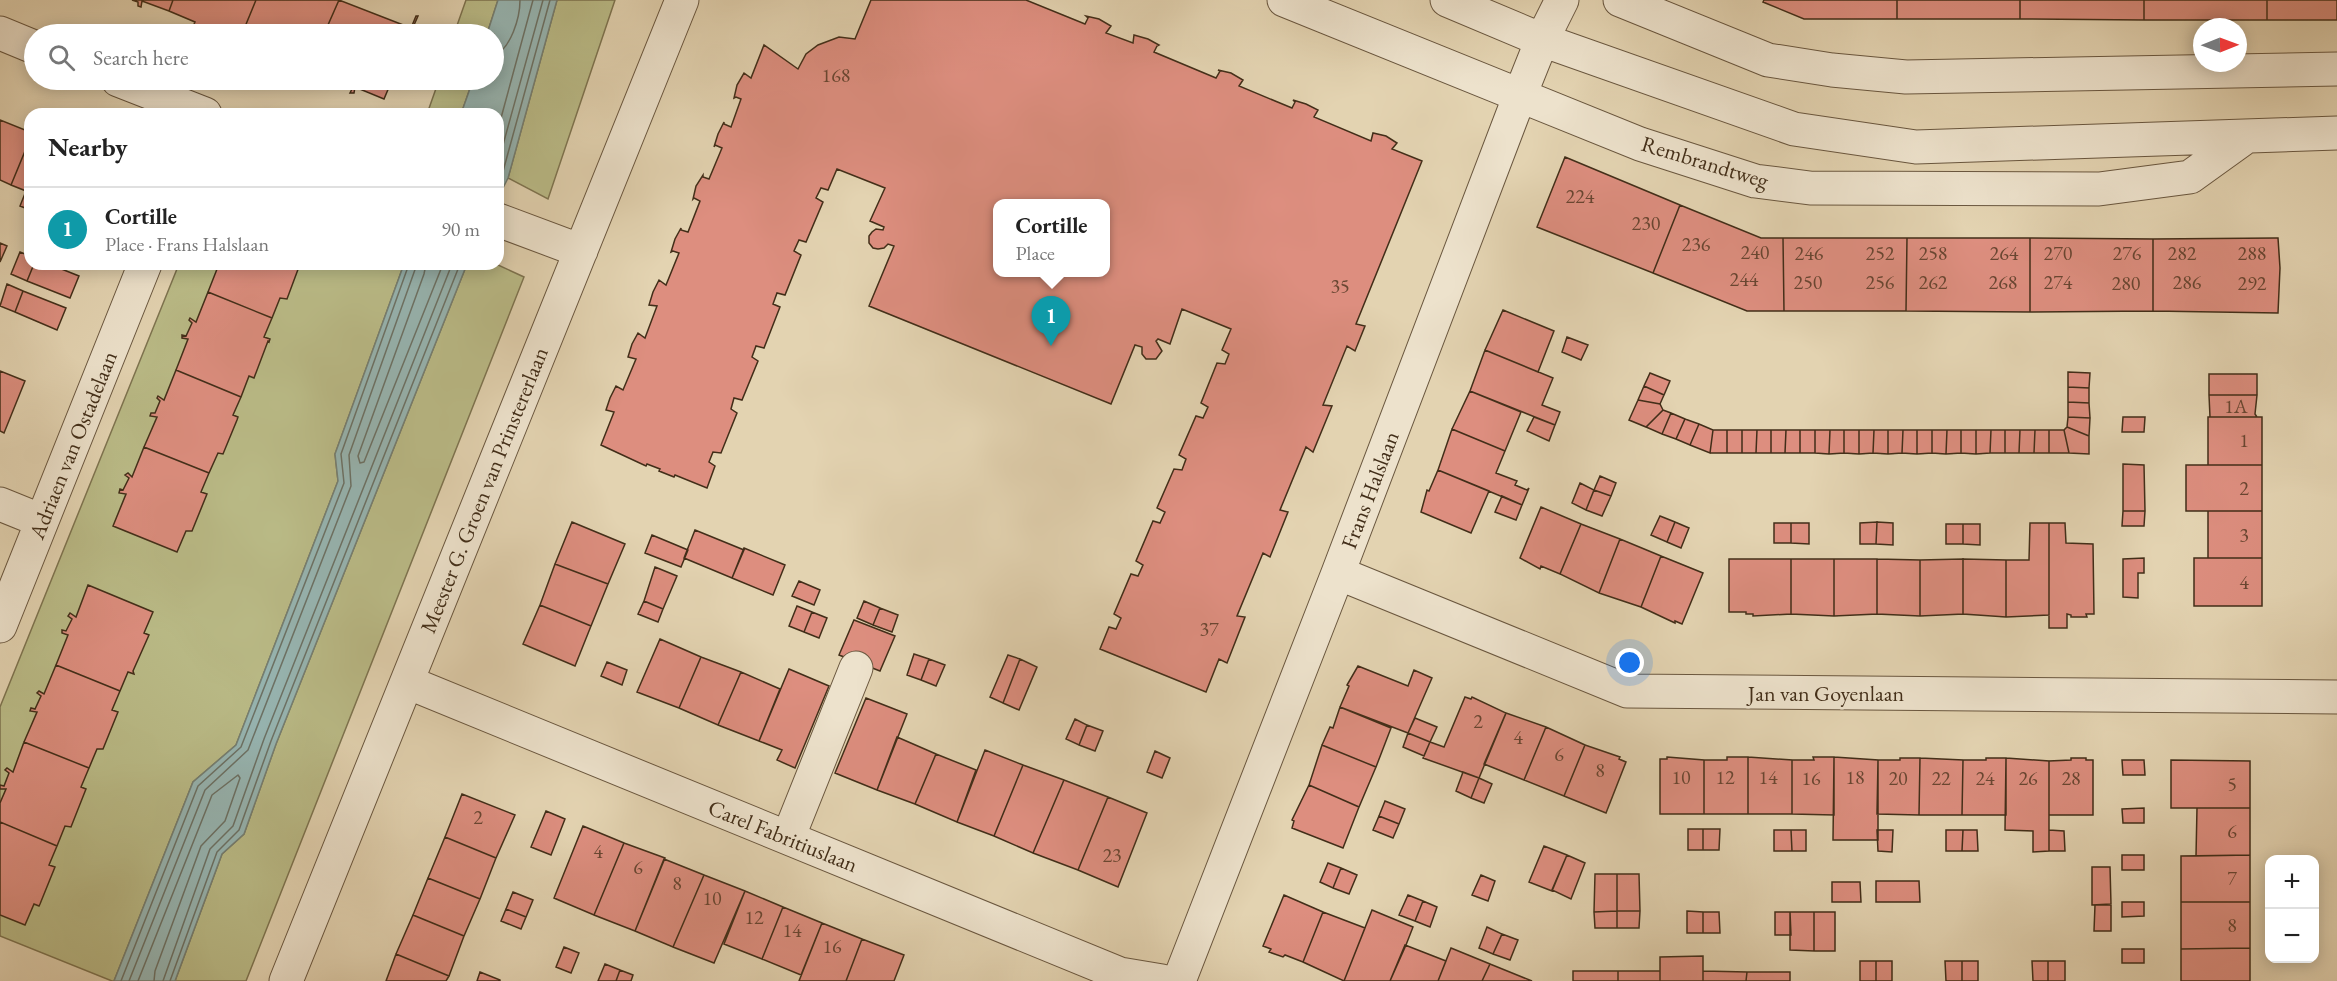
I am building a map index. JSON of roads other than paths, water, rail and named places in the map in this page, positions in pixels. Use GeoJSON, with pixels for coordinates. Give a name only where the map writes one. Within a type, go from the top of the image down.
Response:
{"type":"FeatureCollection","features":[{"type":"Feature","properties":{"kind":"street","name":"Meester G. Groen van Prinstererlaan"},"geometry":{"type":"LineString","coordinates":[[286,981],[682,0]]}},
{"type":"Feature","properties":{"kind":"street","name":"Rembrandtweg"},"geometry":{"type":"LineString","coordinates":[[1284,0],[1640,144],[1755,181],[1810,188],[2099,189],[2190,177],[2247,136]]}},
{"type":"Feature","properties":{"kind":"street"},"geometry":{"type":"LineString","coordinates":[[1447,0],[1542,40],[1794,129],[1916,147],[2337,134]]}},
{"type":"Feature","properties":{"kind":"street","name":"Frans Halslaan"},"geometry":{"type":"LineString","coordinates":[[1179,981],[1338,573],[1520,95],[1542,40],[1562,0]]}},
{"type":"Feature","properties":{"kind":"street"},"geometry":{"type":"LineString","coordinates":[[1620,0],[1768,60],[1842,71],[1906,77],[2337,69]]}},
{"type":"Feature","properties":{"kind":"street"},"geometry":{"type":"LineString","coordinates":[[0,33],[24,42]]}},
{"type":"Feature","properties":{"kind":"street"},"geometry":{"type":"LineString","coordinates":[[144,90],[190,108]]}},
{"type":"Feature","properties":{"kind":"street"},"geometry":{"type":"LineString","coordinates":[[511,225],[581,251]]}},
{"type":"Feature","properties":{"kind":"street","name":"Adriaen van Ostadelaan"},"geometry":{"type":"LineString","coordinates":[[0,626],[143,270]]}},
{"type":"Feature","properties":{"kind":"street"},"geometry":{"type":"LineString","coordinates":[[0,504],[42,521]]}},
{"type":"Feature","properties":{"kind":"street","name":"Jan van Goyenlaan"},"geometry":{"type":"LineString","coordinates":[[1338,573],[1627,691],[2337,697]]}},
{"type":"Feature","properties":{"kind":"street"},"geometry":{"type":"LineString","coordinates":[[788,838],[856,668]]}},
{"type":"Feature","properties":{"kind":"street","name":"Carel Fabritiuslaan"},"geometry":{"type":"LineString","coordinates":[[407,682],[1120,974],[1162,981]]}},
{"type":"Feature","properties":{"kind":"water"},"geometry":{"type":"Polygon","coordinates":[[[498,0],[557,0],[504,186],[504,108],[463,108],[469,90],[504,90],[504,24],[490,24],[498,0]]]}},
{"type":"Feature","properties":{"kind":"water"},"geometry":{"type":"Polygon","coordinates":[[[402,270],[465,270],[276,744],[244,834],[222,854],[175,981],[114,981],[193,782],[236,745],[338,481],[335,454],[402,270]]]}},
{"type":"Feature","properties":{"kind":"place","name":"Cortille"},"geometry":{"type":"Point","coordinates":[1051,346]}}]}
